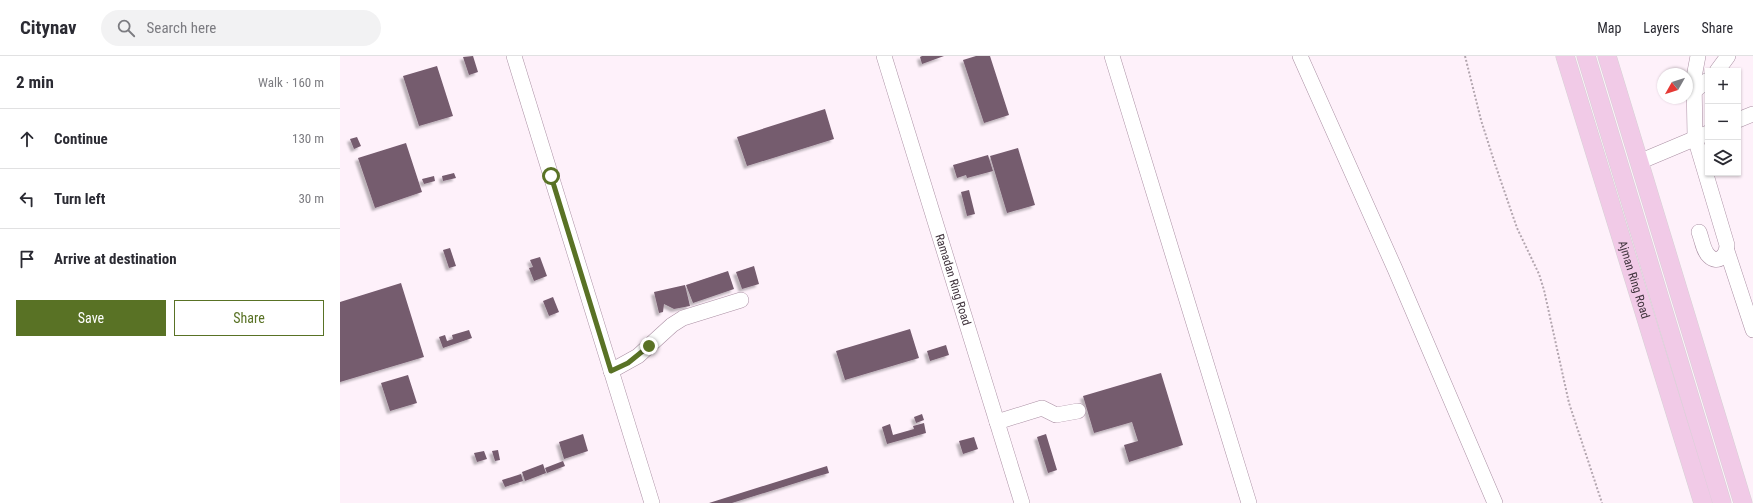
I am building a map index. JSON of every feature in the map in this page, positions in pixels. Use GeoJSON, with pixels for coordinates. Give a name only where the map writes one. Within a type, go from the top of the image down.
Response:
{"type":"FeatureCollection","features":[{"type":"Feature","properties":{"kind":"main road","name":"Ajman Ring Road"},"geometry":{"type":"LineString","coordinates":[[1565,56],[1703,503]]}},
{"type":"Feature","properties":{"kind":"main road","name":"Ajman Ring Road"},"geometry":{"type":"LineString","coordinates":[[1586,56],[1722,503]]}},
{"type":"Feature","properties":{"kind":"main road"},"geometry":{"type":"LineString","coordinates":[[1607,56],[1743,503]]}},
{"type":"Feature","properties":{"kind":"street"},"geometry":{"type":"LineString","coordinates":[[514,56],[652,503]]}},
{"type":"Feature","properties":{"kind":"street","name":"Ramadan Ring Road"},"geometry":{"type":"LineString","coordinates":[[884,56],[1022,503]]}},
{"type":"Feature","properties":{"kind":"street"},"geometry":{"type":"LineString","coordinates":[[1112,56],[1249,503]]}},
{"type":"Feature","properties":{"kind":"street"},"geometry":{"type":"LineString","coordinates":[[1300,56],[1392,262],[1495,503]]}},
{"type":"Feature","properties":{"kind":"street"},"geometry":{"type":"LineString","coordinates":[[1698,56],[1694,71],[1694,91],[1701,136],[1727,245],[1727,251],[1753,330]]}},
{"type":"Feature","properties":{"kind":"street"},"geometry":{"type":"LineString","coordinates":[[1719,68],[1728,56]]}},
{"type":"Feature","properties":{"kind":"street"},"geometry":{"type":"LineString","coordinates":[[1694,91],[1705,82]]}},
{"type":"Feature","properties":{"kind":"street"},"geometry":{"type":"LineString","coordinates":[[1741,119],[1753,114]]}},
{"type":"Feature","properties":{"kind":"street"},"geometry":{"type":"LineString","coordinates":[[1639,162],[1701,136]]}},
{"type":"Feature","properties":{"kind":"street"},"geometry":{"type":"LineString","coordinates":[[1699,232],[1708,255],[1713,259],[1719,259],[1724,256],[1727,251]]}},
{"type":"Feature","properties":{"kind":"street"},"geometry":{"type":"LineString","coordinates":[[611,371],[638,356],[672,325],[683,318],[740,300]]}},
{"type":"Feature","properties":{"kind":"street"},"geometry":{"type":"LineString","coordinates":[[997,422],[1042,408],[1056,415],[1078,411]]}},
{"type":"Feature","properties":{"kind":"path"},"geometry":{"type":"LineString","coordinates":[[1465,56],[1481,120],[1495,164],[1517,228],[1539,274],[1544,290],[1574,423],[1590,464],[1602,503]]}},
{"type":"Feature","properties":{"kind":"building"},"geometry":{"type":"Polygon","coordinates":[[[473,56],[478,72],[469,75],[463,57],[473,56]]]}},
{"type":"Feature","properties":{"kind":"building"},"geometry":{"type":"Polygon","coordinates":[[[922,56],[944,56],[922,64],[920,57],[922,56]]]}},
{"type":"Feature","properties":{"kind":"building"},"geometry":{"type":"Polygon","coordinates":[[[976,56],[990,56],[1009,115],[984,123],[963,60],[976,56]]]}},
{"type":"Feature","properties":{"kind":"building"},"geometry":{"type":"Polygon","coordinates":[[[437,66],[453,116],[419,126],[403,76],[437,66]]]}},
{"type":"Feature","properties":{"kind":"building"},"geometry":{"type":"Polygon","coordinates":[[[825,109],[834,139],[747,166],[737,137],[825,109]]]}},
{"type":"Feature","properties":{"kind":"building"},"geometry":{"type":"Polygon","coordinates":[[[357,137],[361,146],[354,149],[350,139],[357,137]]]}},
{"type":"Feature","properties":{"kind":"building"},"geometry":{"type":"Polygon","coordinates":[[[406,143],[422,192],[375,208],[358,158],[406,143]]]}},
{"type":"Feature","properties":{"kind":"building"},"geometry":{"type":"Polygon","coordinates":[[[1018,148],[1035,205],[1007,213],[990,156],[1018,148]]]}},
{"type":"Feature","properties":{"kind":"building"},"geometry":{"type":"Polygon","coordinates":[[[988,155],[993,171],[967,178],[966,175],[957,178],[953,165],[988,155]]]}},
{"type":"Feature","properties":{"kind":"building"},"geometry":{"type":"Polygon","coordinates":[[[454,173],[456,178],[443,181],[442,176],[454,173]]]}},
{"type":"Feature","properties":{"kind":"building"},"geometry":{"type":"Polygon","coordinates":[[[434,176],[435,181],[424,184],[422,179],[434,176]]]}},
{"type":"Feature","properties":{"kind":"building"},"geometry":{"type":"Polygon","coordinates":[[[969,190],[975,214],[967,216],[961,192],[969,190]]]}},
{"type":"Feature","properties":{"kind":"building"},"geometry":{"type":"Polygon","coordinates":[[[450,248],[456,266],[449,268],[443,250],[450,248]]]}},
{"type":"Feature","properties":{"kind":"building"},"geometry":{"type":"Polygon","coordinates":[[[540,257],[547,276],[534,281],[529,268],[533,267],[530,260],[540,257]]]}},
{"type":"Feature","properties":{"kind":"building"},"geometry":{"type":"Polygon","coordinates":[[[754,266],[759,284],[742,289],[736,272],[754,266]]]}},
{"type":"Feature","properties":{"kind":"building"},"geometry":{"type":"Polygon","coordinates":[[[728,271],[734,289],[693,303],[686,285],[728,271]]]}},
{"type":"Feature","properties":{"kind":"building"},"geometry":{"type":"Polygon","coordinates":[[[401,283],[424,357],[340,382],[340,302],[401,283]]]}},
{"type":"Feature","properties":{"kind":"building"},"geometry":{"type":"Polygon","coordinates":[[[685,285],[690,306],[674,309],[664,304],[663,312],[659,313],[654,292],[685,285]]]}},
{"type":"Feature","properties":{"kind":"building"},"geometry":{"type":"Polygon","coordinates":[[[553,297],[559,312],[549,316],[543,301],[553,297]]]}},
{"type":"Feature","properties":{"kind":"building"},"geometry":{"type":"Polygon","coordinates":[[[910,329],[919,358],[845,380],[836,351],[910,329]]]}},
{"type":"Feature","properties":{"kind":"building"},"geometry":{"type":"Polygon","coordinates":[[[469,330],[472,338],[443,348],[439,337],[445,335],[447,341],[453,339],[452,335],[469,330]]]}},
{"type":"Feature","properties":{"kind":"building"},"geometry":{"type":"Polygon","coordinates":[[[946,345],[949,355],[930,361],[927,351],[946,345]]]}},
{"type":"Feature","properties":{"kind":"building"},"geometry":{"type":"Polygon","coordinates":[[[1161,373],[1183,445],[1129,462],[1124,445],[1138,441],[1132,422],[1094,433],[1083,396],[1161,373]]]}},
{"type":"Feature","properties":{"kind":"building"},"geometry":{"type":"Polygon","coordinates":[[[408,375],[417,403],[390,411],[381,383],[408,375]]]}},
{"type":"Feature","properties":{"kind":"building"},"geometry":{"type":"Polygon","coordinates":[[[922,414],[924,420],[916,423],[914,417],[922,414]]]}},
{"type":"Feature","properties":{"kind":"building"},"geometry":{"type":"Polygon","coordinates":[[[924,423],[926,433],[887,444],[882,427],[890,424],[893,435],[914,429],[913,426],[924,423]]]}},
{"type":"Feature","properties":{"kind":"building"},"geometry":{"type":"Polygon","coordinates":[[[583,434],[588,451],[564,459],[559,442],[583,434]]]}},
{"type":"Feature","properties":{"kind":"building"},"geometry":{"type":"Polygon","coordinates":[[[1046,434],[1057,470],[1048,473],[1037,437],[1046,434]]]}},
{"type":"Feature","properties":{"kind":"building"},"geometry":{"type":"Polygon","coordinates":[[[974,437],[978,449],[963,454],[959,441],[974,437]]]}},
{"type":"Feature","properties":{"kind":"building"},"geometry":{"type":"Polygon","coordinates":[[[498,450],[500,460],[495,461],[492,451],[498,450]]]}},
{"type":"Feature","properties":{"kind":"building"},"geometry":{"type":"Polygon","coordinates":[[[484,451],[487,459],[477,462],[474,453],[484,451]]]}},
{"type":"Feature","properties":{"kind":"building"},"geometry":{"type":"Polygon","coordinates":[[[563,461],[565,466],[547,473],[545,468],[563,461]]]}},
{"type":"Feature","properties":{"kind":"building"},"geometry":{"type":"Polygon","coordinates":[[[543,464],[546,473],[525,481],[522,472],[543,464]]]}},
{"type":"Feature","properties":{"kind":"building"},"geometry":{"type":"Polygon","coordinates":[[[827,466],[829,473],[732,503],[709,503],[827,466]]]}},
{"type":"Feature","properties":{"kind":"building"},"geometry":{"type":"Polygon","coordinates":[[[521,474],[523,481],[505,487],[502,480],[521,474]]]}},
{"type":"Feature","properties":{"kind":"route"},"geometry":{"type":"LineString","coordinates":[[551,176],[611,371],[628,363],[649,346]]}}]}
